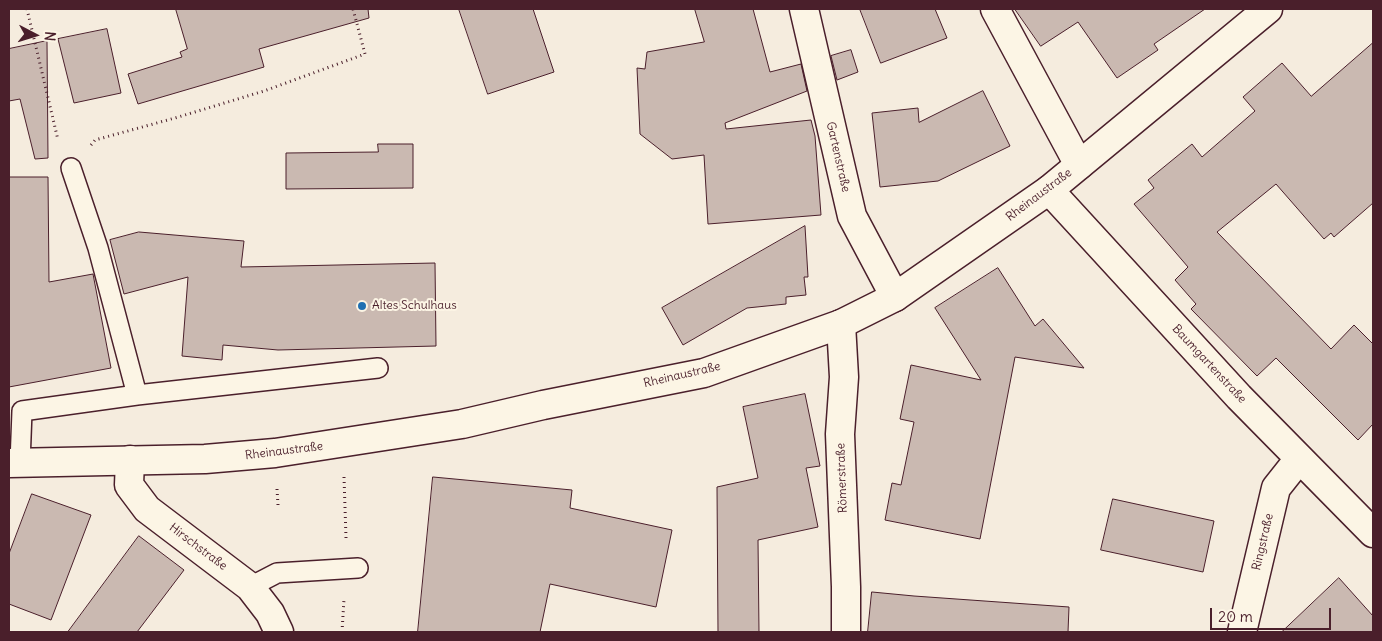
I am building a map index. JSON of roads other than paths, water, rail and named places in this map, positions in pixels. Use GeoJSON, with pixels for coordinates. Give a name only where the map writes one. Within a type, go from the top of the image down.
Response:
{"type":"FeatureCollection","features":[{"type":"Feature","properties":{"kind":"street","name":"Gartenstraße"},"geometry":{"type":"LineString","coordinates":[[804,9],[852,216],[895,297]]}},
{"type":"Feature","properties":{"kind":"street"},"geometry":{"type":"LineString","coordinates":[[995,9],[1078,165]]}},
{"type":"Feature","properties":{"kind":"street","name":"Rheinaustraße"},"geometry":{"type":"LineString","coordinates":[[14,463],[205,459],[276,453],[462,424],[543,405],[704,373],[841,324],[895,297],[1049,190],[1268,9]]}},
{"type":"Feature","properties":{"kind":"street","name":"Baumgartenstraße"},"geometry":{"type":"LineString","coordinates":[[1049,190],[1239,397],[1373,533]]}},
{"type":"Feature","properties":{"kind":"street","name":"Römerstraße"},"geometry":{"type":"LineString","coordinates":[[841,324],[844,376],[840,434],[846,632]]}},
{"type":"Feature","properties":{"kind":"street","name":"Ringstraße"},"geometry":{"type":"LineString","coordinates":[[1242,632],[1276,488],[1299,459]]}},
{"type":"Feature","properties":{"kind":"street","name":"Hirschstraße"},"geometry":{"type":"LineString","coordinates":[[130,460],[129,485],[147,508],[250,587],[270,614],[279,632]]}},
{"type":"Feature","properties":{"kind":"lane"},"geometry":{"type":"LineString","coordinates":[[71,168],[98,248],[137,395]]}},
{"type":"Feature","properties":{"kind":"lane","name":"Rheinaustraße"},"geometry":{"type":"LineString","coordinates":[[14,463],[22,410],[378,368]]}},
{"type":"Feature","properties":{"kind":"lane"},"geometry":{"type":"LineString","coordinates":[[250,587],[277,574],[358,568]]}},
{"type":"Feature","properties":{"kind":"place","name":"Altes Schulhaus"},"geometry":{"type":"Point","coordinates":[362,306]}}]}
